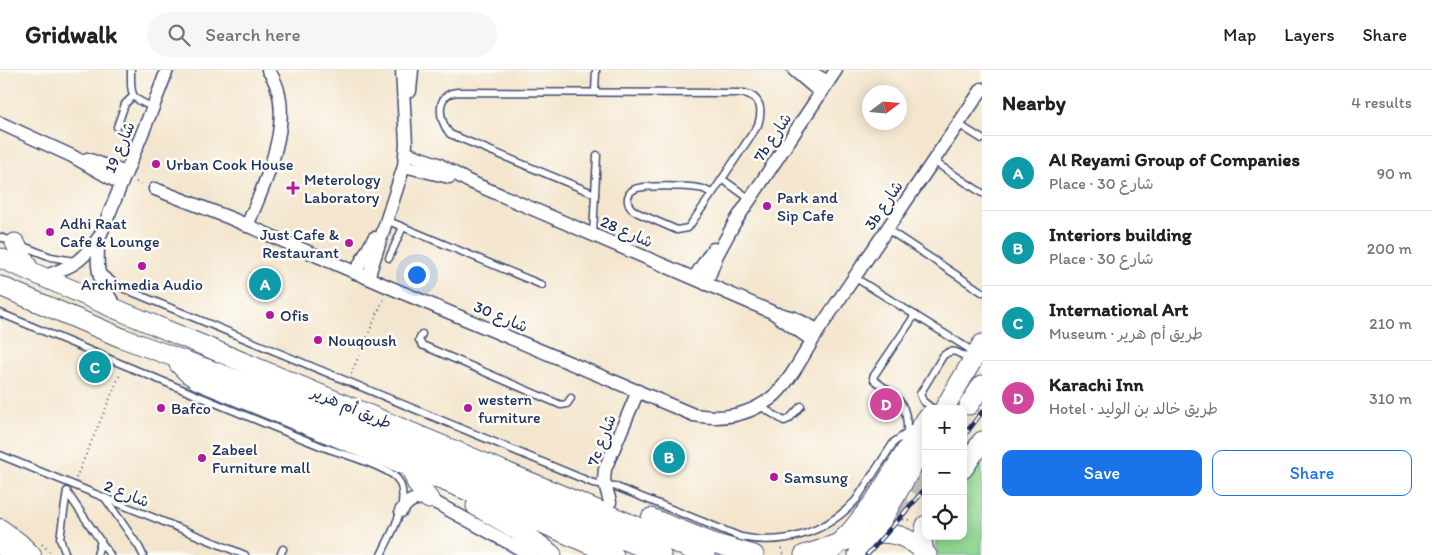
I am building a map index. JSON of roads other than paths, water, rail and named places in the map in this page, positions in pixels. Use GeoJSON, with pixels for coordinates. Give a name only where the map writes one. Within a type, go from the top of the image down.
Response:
{"type":"FeatureCollection","features":[{"type":"Feature","properties":{"kind":"main road"},"geometry":{"type":"LineString","coordinates":[[7,240],[37,274]]}},
{"type":"Feature","properties":{"kind":"main road","name":"طريق أم هرير"},"geometry":{"type":"LineString","coordinates":[[0,258],[116,309],[213,348],[620,538],[705,555]]}},
{"type":"Feature","properties":{"kind":"main road","name":"طريق أم هرير"},"geometry":{"type":"LineString","coordinates":[[0,286],[100,330],[251,385],[661,555]]}},
{"type":"Feature","properties":{"kind":"main road"},"geometry":{"type":"LineString","coordinates":[[213,348],[243,351],[607,494],[713,543],[754,555]]}},
{"type":"Feature","properties":{"kind":"main road"},"geometry":{"type":"LineString","coordinates":[[946,405],[977,353]]}},
{"type":"Feature","properties":{"kind":"main road"},"geometry":{"type":"LineString","coordinates":[[173,356],[188,373],[198,380],[412,469],[620,538]]}},
{"type":"Feature","properties":{"kind":"main road"},"geometry":{"type":"LineString","coordinates":[[969,405],[982,385]]}},
{"type":"Feature","properties":{"kind":"main road"},"geometry":{"type":"LineString","coordinates":[[937,405],[955,389]]}},
{"type":"Feature","properties":{"kind":"main road"},"geometry":{"type":"LineString","coordinates":[[871,542],[920,430]]}},
{"type":"Feature","properties":{"kind":"main road"},"geometry":{"type":"LineString","coordinates":[[833,550],[851,532],[874,502],[920,430]]}},
{"type":"Feature","properties":{"kind":"main road"},"geometry":{"type":"LineString","coordinates":[[967,463],[982,441]]}},
{"type":"Feature","properties":{"kind":"main road"},"geometry":{"type":"LineString","coordinates":[[324,447],[348,442]]}},
{"type":"Feature","properties":{"kind":"main road"},"geometry":{"type":"LineString","coordinates":[[412,469],[418,484],[429,499]]}},
{"type":"Feature","properties":{"kind":"main road"},"geometry":{"type":"LineString","coordinates":[[436,478],[450,492],[520,531],[540,544],[552,555]]}},
{"type":"Feature","properties":{"kind":"main road"},"geometry":{"type":"LineString","coordinates":[[0,528],[32,555]]}},
{"type":"Feature","properties":{"kind":"main road"},"geometry":{"type":"LineString","coordinates":[[858,555],[863,545],[890,534],[905,538],[925,553]]}},
{"type":"Feature","properties":{"kind":"main road"},"geometry":{"type":"LineString","coordinates":[[804,555],[833,550],[854,538],[871,542]]}},
{"type":"Feature","properties":{"kind":"main road"},"geometry":{"type":"LineString","coordinates":[[922,540],[925,553]]}},
{"type":"Feature","properties":{"kind":"main road"},"geometry":{"type":"LineString","coordinates":[[0,545],[13,555]]}},
{"type":"Feature","properties":{"kind":"street","name":"شارع 19"},"geometry":{"type":"LineString","coordinates":[[37,274],[65,269],[80,260],[87,254],[100,236],[167,70]]}},
{"type":"Feature","properties":{"kind":"street"},"geometry":{"type":"LineString","coordinates":[[247,226],[275,153],[281,110],[277,85],[268,70]]}},
{"type":"Feature","properties":{"kind":"street"},"geometry":{"type":"LineString","coordinates":[[402,70],[406,134]]}},
{"type":"Feature","properties":{"kind":"street"},"geometry":{"type":"LineString","coordinates":[[355,272],[377,231],[396,204],[405,160],[412,70]]}},
{"type":"Feature","properties":{"kind":"street"},"geometry":{"type":"LineString","coordinates":[[794,70],[824,87]]}},
{"type":"Feature","properties":{"kind":"street"},"geometry":{"type":"LineString","coordinates":[[808,70],[824,87]]}},
{"type":"Feature","properties":{"kind":"street","name":"7b شارع"},"geometry":{"type":"LineString","coordinates":[[706,284],[717,255],[735,222],[836,70]]}},
{"type":"Feature","properties":{"kind":"street","name":"3b شارع"},"geometry":{"type":"LineString","coordinates":[[815,335],[982,89]]}},
{"type":"Feature","properties":{"kind":"street"},"geometry":{"type":"LineString","coordinates":[[0,123],[124,178]]}},
{"type":"Feature","properties":{"kind":"street","name":"شارع 28"},"geometry":{"type":"LineString","coordinates":[[405,160],[468,181],[594,234],[772,312],[815,335]]}},
{"type":"Feature","properties":{"kind":"street","name":"شارع 30"},"geometry":{"type":"LineString","coordinates":[[155,189],[230,218],[389,287],[434,310],[582,373],[638,391],[694,415],[707,417],[734,416],[760,406],[781,388],[815,335]]}},
{"type":"Feature","properties":{"kind":"street"},"geometry":{"type":"LineString","coordinates":[[230,218],[256,202]]}},
{"type":"Feature","properties":{"kind":"street"},"geometry":{"type":"LineString","coordinates":[[368,278],[386,220]]}},
{"type":"Feature","properties":{"kind":"street","name":"7b شارع"},"geometry":{"type":"LineString","coordinates":[[694,278],[724,233],[735,222]]}},
{"type":"Feature","properties":{"kind":"street","name":"شارع 19"},"geometry":{"type":"LineString","coordinates":[[100,236],[97,266],[100,281],[116,309]]}},
{"type":"Feature","properties":{"kind":"street","name":"7c شارع"},"geometry":{"type":"LineString","coordinates":[[607,494],[605,469],[638,391]]}},
{"type":"Feature","properties":{"kind":"street"},"geometry":{"type":"LineString","coordinates":[[401,511],[406,504],[413,500],[429,499],[531,555]]}},
{"type":"Feature","properties":{"kind":"lane"},"geometry":{"type":"LineString","coordinates":[[131,70],[133,96],[139,102],[153,108]]}},
{"type":"Feature","properties":{"kind":"lane"},"geometry":{"type":"LineString","coordinates":[[595,92],[596,70]]}},
{"type":"Feature","properties":{"kind":"lane"},"geometry":{"type":"LineString","coordinates":[[596,194],[450,134],[443,123],[441,107],[444,98],[452,93],[750,94],[759,103],[761,115],[758,125],[722,179],[712,194],[692,224],[682,230],[672,228],[632,210],[628,205],[630,193],[634,189],[646,187],[699,188],[712,194]]}},
{"type":"Feature","properties":{"kind":"lane"},"geometry":{"type":"LineString","coordinates":[[117,126],[125,104],[133,96]]}},
{"type":"Feature","properties":{"kind":"lane"},"geometry":{"type":"LineString","coordinates":[[958,124],[982,139]]}},
{"type":"Feature","properties":{"kind":"lane"},"geometry":{"type":"LineString","coordinates":[[594,234],[596,155]]}},
{"type":"Feature","properties":{"kind":"lane"},"geometry":{"type":"LineString","coordinates":[[933,161],[982,193]]}},
{"type":"Feature","properties":{"kind":"lane"},"geometry":{"type":"LineString","coordinates":[[722,179],[750,199]]}},
{"type":"Feature","properties":{"kind":"lane"},"geometry":{"type":"LineString","coordinates":[[386,220],[542,284]]}},
{"type":"Feature","properties":{"kind":"lane"},"geometry":{"type":"LineString","coordinates":[[389,258],[403,227]]}},
{"type":"Feature","properties":{"kind":"lane"},"geometry":{"type":"LineString","coordinates":[[887,229],[982,292]]}},
{"type":"Feature","properties":{"kind":"lane"},"geometry":{"type":"LineString","coordinates":[[7,240],[58,260],[80,260]]}},
{"type":"Feature","properties":{"kind":"lane"},"geometry":{"type":"LineString","coordinates":[[97,266],[109,280],[120,287],[596,484],[607,494],[614,486],[741,537],[763,541],[789,539],[817,529],[848,509],[863,490],[894,442],[920,430],[906,414],[900,400],[874,380],[873,377],[915,315]]}},
{"type":"Feature","properties":{"kind":"lane"},"geometry":{"type":"LineString","coordinates":[[854,277],[977,353]]}},
{"type":"Feature","properties":{"kind":"lane"},"geometry":{"type":"LineString","coordinates":[[0,313],[392,474],[401,485],[401,511],[381,555]]}},
{"type":"Feature","properties":{"kind":"lane"},"geometry":{"type":"LineString","coordinates":[[422,334],[419,342],[422,345],[561,405],[567,404],[571,398]]}},
{"type":"Feature","properties":{"kind":"lane"},"geometry":{"type":"LineString","coordinates":[[928,405],[923,401],[920,394],[944,356],[948,352],[954,351],[977,353]]}},
{"type":"Feature","properties":{"kind":"lane"},"geometry":{"type":"LineString","coordinates":[[760,406],[784,421],[789,419],[801,406]]}},
{"type":"Feature","properties":{"kind":"lane","name":"شارع 2"},"geometry":{"type":"LineString","coordinates":[[0,455],[245,555]]}},
{"type":"Feature","properties":{"kind":"lane"},"geometry":{"type":"LineString","coordinates":[[66,555],[60,539],[67,492],[71,484]]}},
{"type":"Feature","properties":{"kind":"lane"},"geometry":{"type":"LineString","coordinates":[[67,492],[110,555]]}},
{"type":"Feature","properties":{"kind":"lane"},"geometry":{"type":"LineString","coordinates":[[105,498],[143,555]]}},
{"type":"Feature","properties":{"kind":"lane"},"geometry":{"type":"LineString","coordinates":[[97,555],[101,541]]}},
{"type":"Feature","properties":{"kind":"tunnel"},"geometry":{"type":"LineString","coordinates":[[877,536],[910,496],[922,477]]}},
{"type":"Feature","properties":{"kind":"railway"},"geometry":{"type":"LineString","coordinates":[[967,432],[982,412]]}},
{"type":"Feature","properties":{"kind":"railway"},"geometry":{"type":"LineString","coordinates":[[867,555],[922,493]]}},
{"type":"Feature","properties":{"kind":"place","name":"Urban Cook House"},"geometry":{"type":"Point","coordinates":[156,164]}},
{"type":"Feature","properties":{"kind":"place","name":"Meterology Laboratory"},"geometry":{"type":"Point","coordinates":[293,188]}},
{"type":"Feature","properties":{"kind":"place","name":"Park and Sip Cafe"},"geometry":{"type":"Point","coordinates":[767,206]}},
{"type":"Feature","properties":{"kind":"place","name":"Adhi Raat Cafe & Lounge"},"geometry":{"type":"Point","coordinates":[50,232]}},
{"type":"Feature","properties":{"kind":"place","name":"Just Cafe & Restaurant"},"geometry":{"type":"Point","coordinates":[349,243]}},
{"type":"Feature","properties":{"kind":"place","name":"Archimedia Audio"},"geometry":{"type":"Point","coordinates":[142,266]}},
{"type":"Feature","properties":{"kind":"place","name":"Al Reyami Group of Companies"},"geometry":{"type":"Point","coordinates":[265,284]}},
{"type":"Feature","properties":{"kind":"place","name":"Ofis"},"geometry":{"type":"Point","coordinates":[270,315]}},
{"type":"Feature","properties":{"kind":"place","name":"Nouqoush"},"geometry":{"type":"Point","coordinates":[318,340]}},
{"type":"Feature","properties":{"kind":"place","name":"International Art"},"geometry":{"type":"Point","coordinates":[95,367]}},
{"type":"Feature","properties":{"kind":"place","name":"Karachi Inn"},"geometry":{"type":"Point","coordinates":[886,404]}},
{"type":"Feature","properties":{"kind":"place","name":"Bafco"},"geometry":{"type":"Point","coordinates":[161,408]}},
{"type":"Feature","properties":{"kind":"place","name":"western furniture"},"geometry":{"type":"Point","coordinates":[468,408]}},
{"type":"Feature","properties":{"kind":"place","name":"Interiors building"},"geometry":{"type":"Point","coordinates":[669,457]}},
{"type":"Feature","properties":{"kind":"place","name":"Zabeel Furniture mall"},"geometry":{"type":"Point","coordinates":[202,458]}},
{"type":"Feature","properties":{"kind":"place","name":"Samsung"},"geometry":{"type":"Point","coordinates":[774,477]}}]}
